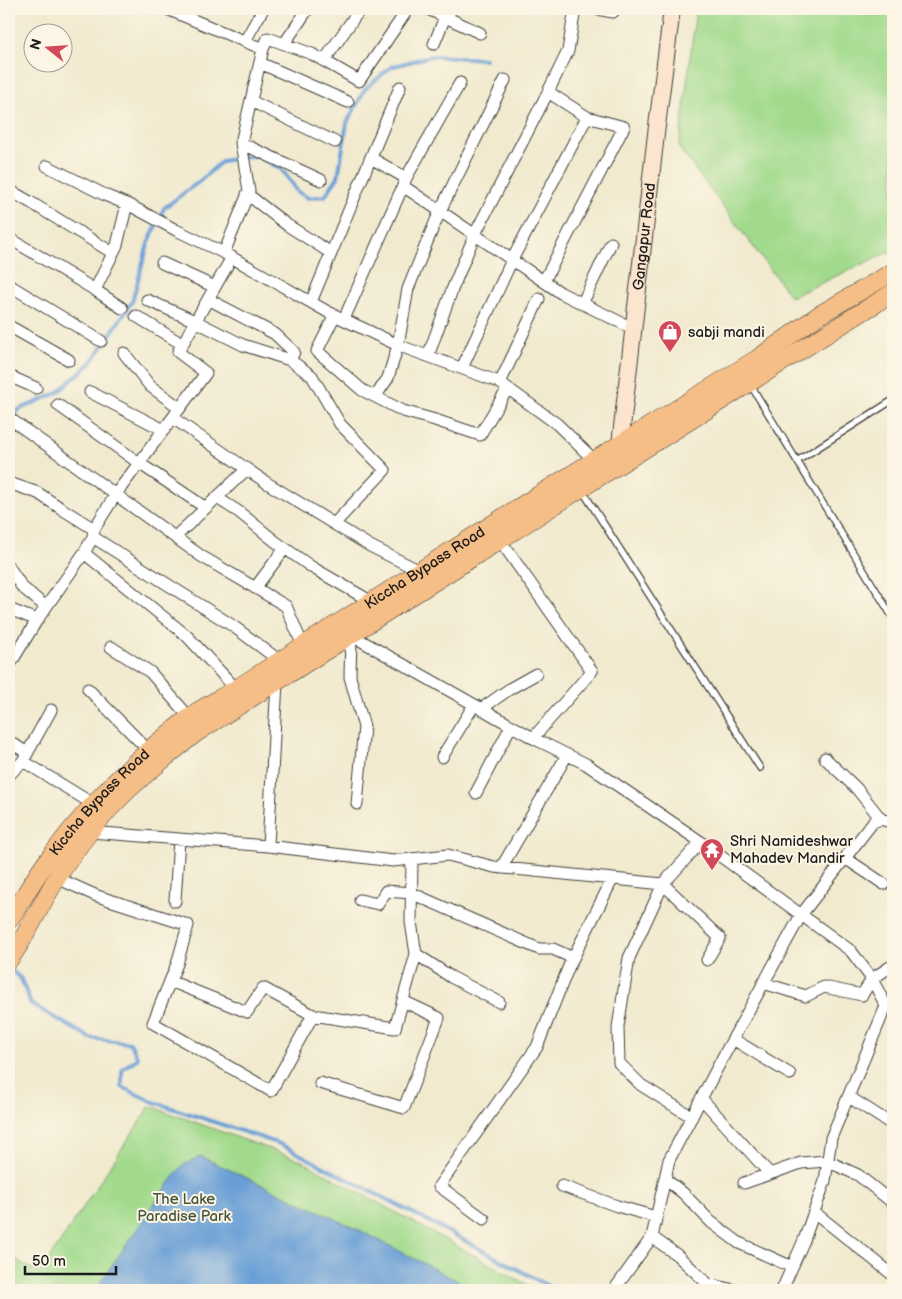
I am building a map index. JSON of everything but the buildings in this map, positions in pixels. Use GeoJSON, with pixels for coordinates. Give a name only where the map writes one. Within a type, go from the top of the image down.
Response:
{"type":"FeatureCollection","features":[{"type":"Feature","properties":{"kind":"main road","name":"Kiccha Bypass Road"},"geometry":{"type":"LineString","coordinates":[[9,920],[50,857],[93,804],[114,781],[147,758],[198,712],[302,646],[346,628],[372,602],[424,579],[577,481],[606,466],[620,444],[654,434],[819,315],[893,272]]}},
{"type":"Feature","properties":{"kind":"main road"},"geometry":{"type":"LineString","coordinates":[[606,466],[654,434],[749,382],[893,293]]}},
{"type":"Feature","properties":{"kind":"main road"},"geometry":{"type":"LineString","coordinates":[[9,960],[20,946],[57,878],[90,832],[125,793],[147,758],[196,733],[277,682],[346,628],[424,579],[500,540],[577,481]]}},
{"type":"Feature","properties":{"kind":"street"},"geometry":{"type":"LineString","coordinates":[[167,9],[186,12],[264,49]]}},
{"type":"Feature","properties":{"kind":"street"},"geometry":{"type":"LineString","coordinates":[[245,41],[263,9]]}},
{"type":"Feature","properties":{"kind":"street"},"geometry":{"type":"LineString","coordinates":[[284,44],[308,9]]}},
{"type":"Feature","properties":{"kind":"street"},"geometry":{"type":"LineString","coordinates":[[324,61],[360,9]]}},
{"type":"Feature","properties":{"kind":"street"},"geometry":{"type":"LineString","coordinates":[[9,666],[37,620],[84,553],[93,533],[116,494],[206,373],[178,352],[215,287],[228,255],[249,191],[242,146],[260,63],[268,38],[312,54],[359,81],[408,9]]}},
{"type":"Feature","properties":{"kind":"street"},"geometry":{"type":"LineString","coordinates":[[428,9],[448,13],[480,33]]}},
{"type":"Feature","properties":{"kind":"street"},"geometry":{"type":"LineString","coordinates":[[428,356],[474,234],[568,51],[575,9]]}},
{"type":"Feature","properties":{"kind":"street"},"geometry":{"type":"LineString","coordinates":[[597,9],[613,12]]}},
{"type":"Feature","properties":{"kind":"street","name":"Gangapur Road"},"geometry":{"type":"LineString","coordinates":[[606,466],[620,444],[672,9]]}},
{"type":"Feature","properties":{"kind":"street"},"geometry":{"type":"LineString","coordinates":[[434,44],[448,13]]}},
{"type":"Feature","properties":{"kind":"street"},"geometry":{"type":"LineString","coordinates":[[260,63],[348,102]]}},
{"type":"Feature","properties":{"kind":"street"},"geometry":{"type":"LineString","coordinates":[[375,397],[388,378],[398,345],[408,288],[440,211],[505,80]]}},
{"type":"Feature","properties":{"kind":"street"},"geometry":{"type":"LineString","coordinates":[[460,84],[405,182],[340,317],[317,350],[362,390],[375,397],[403,411],[480,435],[504,385],[540,299]]}},
{"type":"Feature","properties":{"kind":"street"},"geometry":{"type":"LineString","coordinates":[[311,302],[400,87]]}},
{"type":"Feature","properties":{"kind":"street"},"geometry":{"type":"LineString","coordinates":[[544,282],[624,127],[587,117],[548,92]]}},
{"type":"Feature","properties":{"kind":"street"},"geometry":{"type":"LineString","coordinates":[[251,101],[335,142]]}},
{"type":"Feature","properties":{"kind":"street"},"geometry":{"type":"LineString","coordinates":[[462,368],[512,260],[587,117]]}},
{"type":"Feature","properties":{"kind":"street"},"geometry":{"type":"LineString","coordinates":[[242,146],[321,180]]}},
{"type":"Feature","properties":{"kind":"street"},"geometry":{"type":"LineString","coordinates":[[371,158],[405,182],[440,211],[544,282],[582,304],[634,329]]}},
{"type":"Feature","properties":{"kind":"street"},"geometry":{"type":"LineString","coordinates":[[47,166],[228,255],[311,302],[398,345],[504,385],[557,424],[606,466]]}},
{"type":"Feature","properties":{"kind":"street"},"geometry":{"type":"LineString","coordinates":[[9,190],[113,253]]}},
{"type":"Feature","properties":{"kind":"street"},"geometry":{"type":"LineString","coordinates":[[248,194],[288,225],[331,254]]}},
{"type":"Feature","properties":{"kind":"street"},"geometry":{"type":"LineString","coordinates":[[94,290],[113,253],[127,204]]}},
{"type":"Feature","properties":{"kind":"street"},"geometry":{"type":"LineString","coordinates":[[9,238],[122,308]]}},
{"type":"Feature","properties":{"kind":"street"},"geometry":{"type":"LineString","coordinates":[[582,304],[611,243]]}},
{"type":"Feature","properties":{"kind":"street"},"geometry":{"type":"LineString","coordinates":[[162,263],[215,287]]}},
{"type":"Feature","properties":{"kind":"street"},"geometry":{"type":"LineString","coordinates":[[9,285],[101,341]]}},
{"type":"Feature","properties":{"kind":"street"},"geometry":{"type":"LineString","coordinates":[[208,299],[276,334],[294,352],[290,360]]}},
{"type":"Feature","properties":{"kind":"street"},"geometry":{"type":"LineString","coordinates":[[147,300],[195,321],[242,345],[290,360],[312,376],[340,424],[385,470],[334,524]]}},
{"type":"Feature","properties":{"kind":"street"},"geometry":{"type":"LineString","coordinates":[[136,316],[182,344]]}},
{"type":"Feature","properties":{"kind":"street"},"geometry":{"type":"LineString","coordinates":[[9,326],[69,360]]}},
{"type":"Feature","properties":{"kind":"street"},"geometry":{"type":"LineString","coordinates":[[124,353],[150,386],[180,408]]}},
{"type":"Feature","properties":{"kind":"street"},"geometry":{"type":"LineString","coordinates":[[9,376],[36,388]]}},
{"type":"Feature","properties":{"kind":"street"},"geometry":{"type":"LineString","coordinates":[[90,392],[164,430]]}},
{"type":"Feature","properties":{"kind":"street"},"geometry":{"type":"LineString","coordinates":[[58,405],[206,508]]}},
{"type":"Feature","properties":{"kind":"street"},"geometry":{"type":"LineString","coordinates":[[173,418],[267,483],[424,579]]}},
{"type":"Feature","properties":{"kind":"street"},"geometry":{"type":"LineString","coordinates":[[13,421],[201,556],[286,606],[302,646]]}},
{"type":"Feature","properties":{"kind":"street"},"geometry":{"type":"LineString","coordinates":[[175,537],[247,469]]}},
{"type":"Feature","properties":{"kind":"street"},"geometry":{"type":"LineString","coordinates":[[9,482],[38,493],[93,533],[233,626],[280,661]]}},
{"type":"Feature","properties":{"kind":"street"},"geometry":{"type":"LineString","coordinates":[[217,498],[239,512],[313,568],[372,602]]}},
{"type":"Feature","properties":{"kind":"street"},"geometry":{"type":"LineString","coordinates":[[500,540],[592,671],[533,738]]}},
{"type":"Feature","properties":{"kind":"street"},"geometry":{"type":"LineString","coordinates":[[255,588],[285,548]]}},
{"type":"Feature","properties":{"kind":"street"},"geometry":{"type":"LineString","coordinates":[[84,553],[187,636],[236,689]]}},
{"type":"Feature","properties":{"kind":"street"},"geometry":{"type":"LineString","coordinates":[[9,567],[22,587],[46,608]]}},
{"type":"Feature","properties":{"kind":"street"},"geometry":{"type":"LineString","coordinates":[[9,609],[37,620]]}},
{"type":"Feature","properties":{"kind":"street"},"geometry":{"type":"LineString","coordinates":[[346,628],[477,707],[533,738],[586,764],[701,842],[851,951],[872,979],[890,1008],[831,1138],[825,1181],[804,1240],[782,1290]]}},
{"type":"Feature","properties":{"kind":"street"},"geometry":{"type":"LineString","coordinates":[[346,628],[350,677],[364,727],[357,804]]}},
{"type":"Feature","properties":{"kind":"street"},"geometry":{"type":"LineString","coordinates":[[112,648],[150,672],[190,718]]}},
{"type":"Feature","properties":{"kind":"street"},"geometry":{"type":"LineString","coordinates":[[442,757],[477,707],[536,674]]}},
{"type":"Feature","properties":{"kind":"street"},"geometry":{"type":"LineString","coordinates":[[268,846],[277,682]]}},
{"type":"Feature","properties":{"kind":"street"},"geometry":{"type":"LineString","coordinates":[[88,689],[147,758]]}},
{"type":"Feature","properties":{"kind":"street"},"geometry":{"type":"LineString","coordinates":[[9,775],[25,757],[51,710]]}},
{"type":"Feature","properties":{"kind":"street"},"geometry":{"type":"LineString","coordinates":[[476,793],[511,726]]}},
{"type":"Feature","properties":{"kind":"street"},"geometry":{"type":"LineString","coordinates":[[9,741],[25,757],[93,804]]}},
{"type":"Feature","properties":{"kind":"street"},"geometry":{"type":"LineString","coordinates":[[500,868],[567,755]]}},
{"type":"Feature","properties":{"kind":"street"},"geometry":{"type":"LineString","coordinates":[[825,758],[857,789],[881,819]]}},
{"type":"Feature","properties":{"kind":"street"},"geometry":{"type":"LineString","coordinates":[[614,1290],[652,1237],[669,1160],[801,915],[873,822],[881,819],[893,822]]}},
{"type":"Feature","properties":{"kind":"street"},"geometry":{"type":"LineString","coordinates":[[90,832],[268,846],[393,861],[448,854],[500,868],[663,884],[720,938],[707,960]]}},
{"type":"Feature","properties":{"kind":"street"},"geometry":{"type":"LineString","coordinates":[[175,901],[179,839]]}},
{"type":"Feature","properties":{"kind":"street"},"geometry":{"type":"LineString","coordinates":[[692,1117],[641,1085],[618,1063],[618,1026],[629,958],[663,884],[701,842]]}},
{"type":"Feature","properties":{"kind":"street"},"geometry":{"type":"LineString","coordinates":[[845,858],[884,884]]}},
{"type":"Feature","properties":{"kind":"street"},"geometry":{"type":"LineString","coordinates":[[170,981],[247,1012],[263,988],[314,1015],[395,1028],[416,954],[411,922],[412,859]]}},
{"type":"Feature","properties":{"kind":"street"},"geometry":{"type":"LineString","coordinates":[[57,878],[97,896],[188,925],[177,964],[153,1023],[271,1092],[314,1015]]}},
{"type":"Feature","properties":{"kind":"street"},"geometry":{"type":"LineString","coordinates":[[484,1219],[439,1186],[537,1047],[574,958],[612,880]]}},
{"type":"Feature","properties":{"kind":"street"},"geometry":{"type":"LineString","coordinates":[[360,900],[378,904],[386,891],[411,893],[539,949],[553,949],[574,958]]}},
{"type":"Feature","properties":{"kind":"street"},"geometry":{"type":"LineString","coordinates":[[416,954],[451,977],[499,1002]]}},
{"type":"Feature","properties":{"kind":"street"},"geometry":{"type":"LineString","coordinates":[[763,983],[806,996],[824,988],[862,995],[872,979],[890,967],[893,969]]}},
{"type":"Feature","properties":{"kind":"street"},"geometry":{"type":"LineString","coordinates":[[320,1083],[404,1108],[439,1018],[403,1001]]}},
{"type":"Feature","properties":{"kind":"street"},"geometry":{"type":"LineString","coordinates":[[733,1039],[790,1074]]}},
{"type":"Feature","properties":{"kind":"street"},"geometry":{"type":"LineString","coordinates":[[848,1097],[893,1125]]}},
{"type":"Feature","properties":{"kind":"street"},"geometry":{"type":"LineString","coordinates":[[701,1098],[770,1174]]}},
{"type":"Feature","properties":{"kind":"street"},"geometry":{"type":"LineString","coordinates":[[744,1183],[801,1163],[828,1161],[858,1175],[893,1203]]}},
{"type":"Feature","properties":{"kind":"street"},"geometry":{"type":"LineString","coordinates":[[665,1179],[683,1192],[711,1222],[739,1243],[792,1267]]}},
{"type":"Feature","properties":{"kind":"street"},"geometry":{"type":"LineString","coordinates":[[562,1186],[617,1206],[656,1217]]}},
{"type":"Feature","properties":{"kind":"street"},"geometry":{"type":"LineString","coordinates":[[814,1212],[893,1275]]}},
{"type":"Feature","properties":{"kind":"street"},"geometry":{"type":"LineString","coordinates":[[652,1237],[676,1255],[708,1284],[734,1290]]}},
{"type":"Feature","properties":{"kind":"lane"},"geometry":{"type":"LineString","coordinates":[[749,382],[893,618]]}},
{"type":"Feature","properties":{"kind":"lane"},"geometry":{"type":"LineString","coordinates":[[797,460],[893,400]]}},
{"type":"Feature","properties":{"kind":"lane"},"geometry":{"type":"LineString","coordinates":[[577,481],[760,768]]}},
{"type":"Feature","properties":{"kind":"green space"},"geometry":{"type":"Polygon","coordinates":[[[696,9],[893,9],[893,250],[791,297],[679,148],[696,9]]]}},
{"type":"Feature","properties":{"kind":"green space","name":"The Lake Paradise Park"},"geometry":{"type":"Polygon","coordinates":[[[150,1106],[300,1160],[537,1290],[9,1290],[9,1255],[39,1274],[150,1106]]]}},
{"type":"Feature","properties":{"kind":"water"},"geometry":{"type":"Polygon","coordinates":[[[200,1156],[359,1230],[475,1290],[95,1290],[182,1166],[200,1156]]]}},
{"type":"Feature","properties":{"kind":"waterway"},"geometry":{"type":"LineString","coordinates":[[11,419],[18,410],[57,393],[91,363],[132,302],[148,244],[164,208],[200,181],[222,161],[256,155],[282,170],[297,191],[308,198],[325,196],[338,177],[347,123],[365,89],[391,67],[431,56],[485,59]]}},
{"type":"Feature","properties":{"kind":"waterway"},"geometry":{"type":"LineString","coordinates":[[9,968],[21,979],[31,1004],[90,1038],[130,1043],[138,1058],[122,1069],[122,1087],[151,1101],[280,1144],[556,1290]]}},
{"type":"Feature","properties":{"kind":"place","name":"sabji mandi"},"geometry":{"type":"Point","coordinates":[670,353]}},
{"type":"Feature","properties":{"kind":"place","name":"Shri Namideshwar Mahadev Mandir"},"geometry":{"type":"Point","coordinates":[712,871]}}]}
